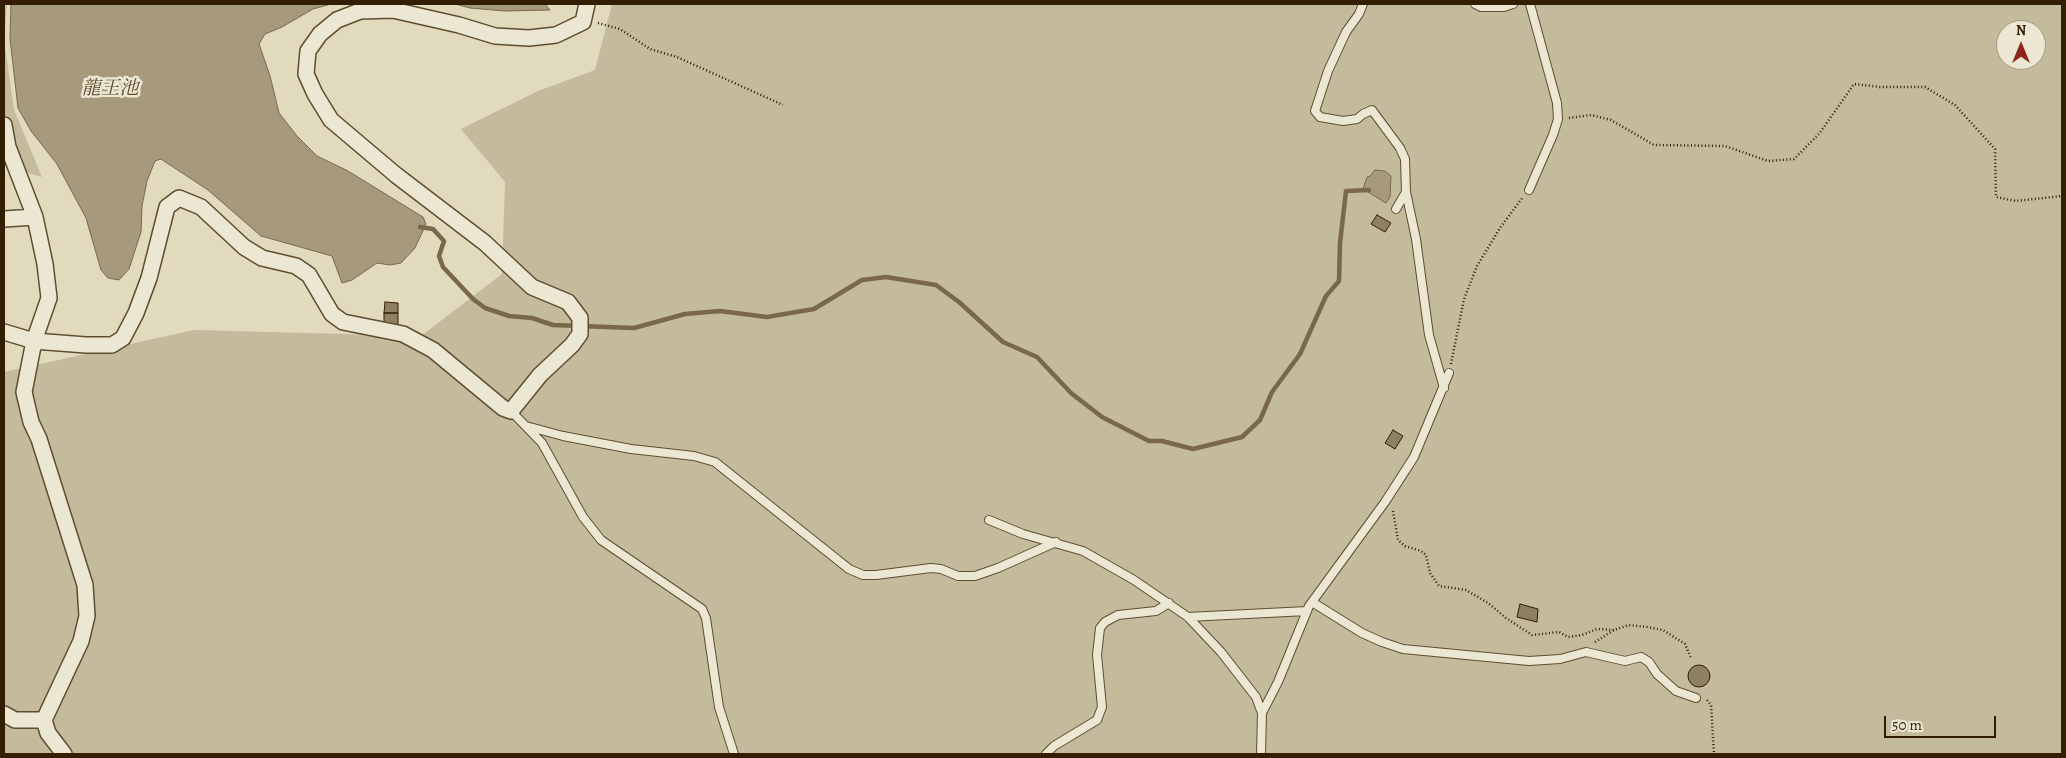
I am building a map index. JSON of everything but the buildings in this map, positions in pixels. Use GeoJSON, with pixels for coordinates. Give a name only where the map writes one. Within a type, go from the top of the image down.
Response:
{"type":"FeatureCollection","features":[{"type":"Feature","properties":{"kind":"street"},"geometry":{"type":"LineString","coordinates":[[4,332],[34,341],[112,345],[123,338],[136,313],[149,278],[167,207],[178,198],[201,207],[244,246],[262,258],[296,266],[308,275],[332,314],[343,322],[402,334],[433,350],[503,408],[511,412],[540,375],[572,346],[580,334],[580,318],[568,302],[532,287],[485,243],[396,175],[331,120],[315,94],[306,74],[308,51],[320,34],[336,20],[360,11],[393,10],[459,25],[495,36],[529,38],[556,35],[583,22],[586,11]]}},
{"type":"Feature","properties":{"kind":"street"},"geometry":{"type":"LineString","coordinates":[[4,125],[8,147],[35,217],[45,264],[49,298],[34,341],[24,392],[31,422],[40,439],[84,585],[87,616],[81,641],[44,720],[48,733],[64,754]]}},
{"type":"Feature","properties":{"kind":"street"},"geometry":{"type":"LineString","coordinates":[[4,219],[35,217]]}},
{"type":"Feature","properties":{"kind":"street"},"geometry":{"type":"LineString","coordinates":[[4,714],[15,720],[44,720]]}},
{"type":"Feature","properties":{"kind":"lane"},"geometry":{"type":"LineString","coordinates":[[1363,4],[1359,14],[1346,32],[1328,71],[1316,111],[1320,117],[1343,121],[1357,119],[1372,110],[1400,148],[1405,159],[1406,192],[1416,239],[1429,335],[1444,388]]}},
{"type":"Feature","properties":{"kind":"lane"},"geometry":{"type":"LineString","coordinates":[[1475,4],[1481,7],[1504,7],[1513,4]]}},
{"type":"Feature","properties":{"kind":"lane"},"geometry":{"type":"LineString","coordinates":[[1528,190],[1554,135],[1558,119],[1557,103],[1530,4]]}},
{"type":"Feature","properties":{"kind":"lane"},"geometry":{"type":"LineString","coordinates":[[1396,210],[1406,192]]}},
{"type":"Feature","properties":{"kind":"lane"},"geometry":{"type":"LineString","coordinates":[[1262,713],[1278,682],[1312,602],[1385,502],[1414,457],[1449,373]]}},
{"type":"Feature","properties":{"kind":"lane"},"geometry":{"type":"LineString","coordinates":[[511,412],[542,443],[583,517],[601,540],[702,608],[706,618],[719,707],[734,754]]}},
{"type":"Feature","properties":{"kind":"lane"},"geometry":{"type":"LineString","coordinates":[[526,426],[563,436],[631,449],[694,456],[715,462],[849,569],[863,575],[931,568],[941,569],[958,576],[975,576],[998,568],[1056,542]]}},
{"type":"Feature","properties":{"kind":"lane"},"geometry":{"type":"LineString","coordinates":[[989,520],[1023,534],[1083,551],[1107,563],[1169,602],[1188,617],[1227,660],[1256,697],[1262,713],[1261,754]]}},
{"type":"Feature","properties":{"kind":"lane"},"geometry":{"type":"LineString","coordinates":[[1046,754],[1054,746],[1097,720],[1102,707],[1097,655],[1100,628],[1105,622],[1118,615],[1156,611],[1169,602]]}},
{"type":"Feature","properties":{"kind":"lane"},"geometry":{"type":"LineString","coordinates":[[1312,602],[1362,633],[1403,649],[1529,661],[1560,659],[1586,652],[1625,661],[1641,657],[1649,662],[1657,674],[1676,691],[1696,698]]}},
{"type":"Feature","properties":{"kind":"lane"},"geometry":{"type":"LineString","coordinates":[[1188,617],[1307,611]]}},
{"type":"Feature","properties":{"kind":"path"},"geometry":{"type":"LineString","coordinates":[[586,11],[620,29],[650,49],[677,57],[784,105]]}},
{"type":"Feature","properties":{"kind":"path"},"geometry":{"type":"LineString","coordinates":[[1558,119],[1591,115],[1611,120],[1654,145],[1725,146],[1768,161],[1794,159],[1819,134],[1854,84],[1880,87],[1925,87],[1955,105],[1995,149],[1996,197],[2016,202],[2062,196]]}},
{"type":"Feature","properties":{"kind":"path"},"geometry":{"type":"LineString","coordinates":[[1449,373],[1464,299],[1477,266],[1500,228],[1528,190]]}},
{"type":"Feature","properties":{"kind":"path"},"geometry":{"type":"LineString","coordinates":[[1385,502],[1394,512],[1398,540],[1405,546],[1421,551],[1426,555],[1430,573],[1440,586],[1466,590],[1488,603],[1506,618],[1532,635],[1559,632],[1568,637],[1597,630],[1614,630]]}},
{"type":"Feature","properties":{"kind":"path"},"geometry":{"type":"LineString","coordinates":[[1586,652],[1592,644],[1614,630],[1629,625],[1663,630],[1685,644],[1691,658]]}},
{"type":"Feature","properties":{"kind":"path"},"geometry":{"type":"LineString","coordinates":[[1696,698],[1706,699],[1711,705],[1714,754]]}},
{"type":"Feature","properties":{"kind":"shaded area"},"geometry":{"type":"Polygon","coordinates":[[[4,4],[7,4],[4,40],[4,4]]]}},
{"type":"Feature","properties":{"kind":"shaded area"},"geometry":{"type":"Polygon","coordinates":[[[612,4],[2062,4],[2062,754],[4,754],[4,372],[194,330],[421,336],[502,274],[505,182],[461,129],[538,91],[595,70],[612,4]]]}},
{"type":"Feature","properties":{"kind":"shaded area"},"geometry":{"type":"Polygon","coordinates":[[[4,40],[14,110],[42,177],[4,166],[4,40]]]}},
{"type":"Feature","properties":{"kind":"water","name":"龍王池"},"geometry":{"type":"Polygon","coordinates":[[[11,4],[331,4],[313,9],[282,27],[265,34],[259,44],[270,76],[279,113],[297,136],[317,156],[348,171],[423,217],[426,224],[415,248],[401,263],[390,265],[377,263],[352,280],[342,283],[332,256],[261,236],[208,190],[161,159],[155,161],[147,181],[142,206],[141,232],[129,269],[119,280],[108,278],[101,270],[86,218],[57,164],[31,131],[18,108],[10,39],[11,4]]]}},
{"type":"Feature","properties":{"kind":"water"},"geometry":{"type":"Polygon","coordinates":[[[455,4],[545,4],[550,10],[505,11],[470,8],[455,4]]]}},
{"type":"Feature","properties":{"kind":"water"},"geometry":{"type":"Polygon","coordinates":[[[1375,170],[1385,171],[1391,176],[1390,197],[1386,203],[1363,189],[1367,177],[1375,170]]]}},
{"type":"Feature","properties":{"kind":"waterway"},"geometry":{"type":"LineString","coordinates":[[420,227],[433,229],[444,241],[439,256],[443,267],[473,299],[485,308],[509,316],[532,318],[553,325],[634,328],[685,314],[720,311],[767,317],[814,309],[862,280],[886,277],[936,285],[959,302],[1003,342],[1037,357],[1071,393],[1102,417],[1149,441],[1162,441],[1193,449],[1242,437],[1260,420],[1272,392],[1300,354],[1326,296],[1339,281],[1340,243],[1346,191],[1369,190]]}}]}
